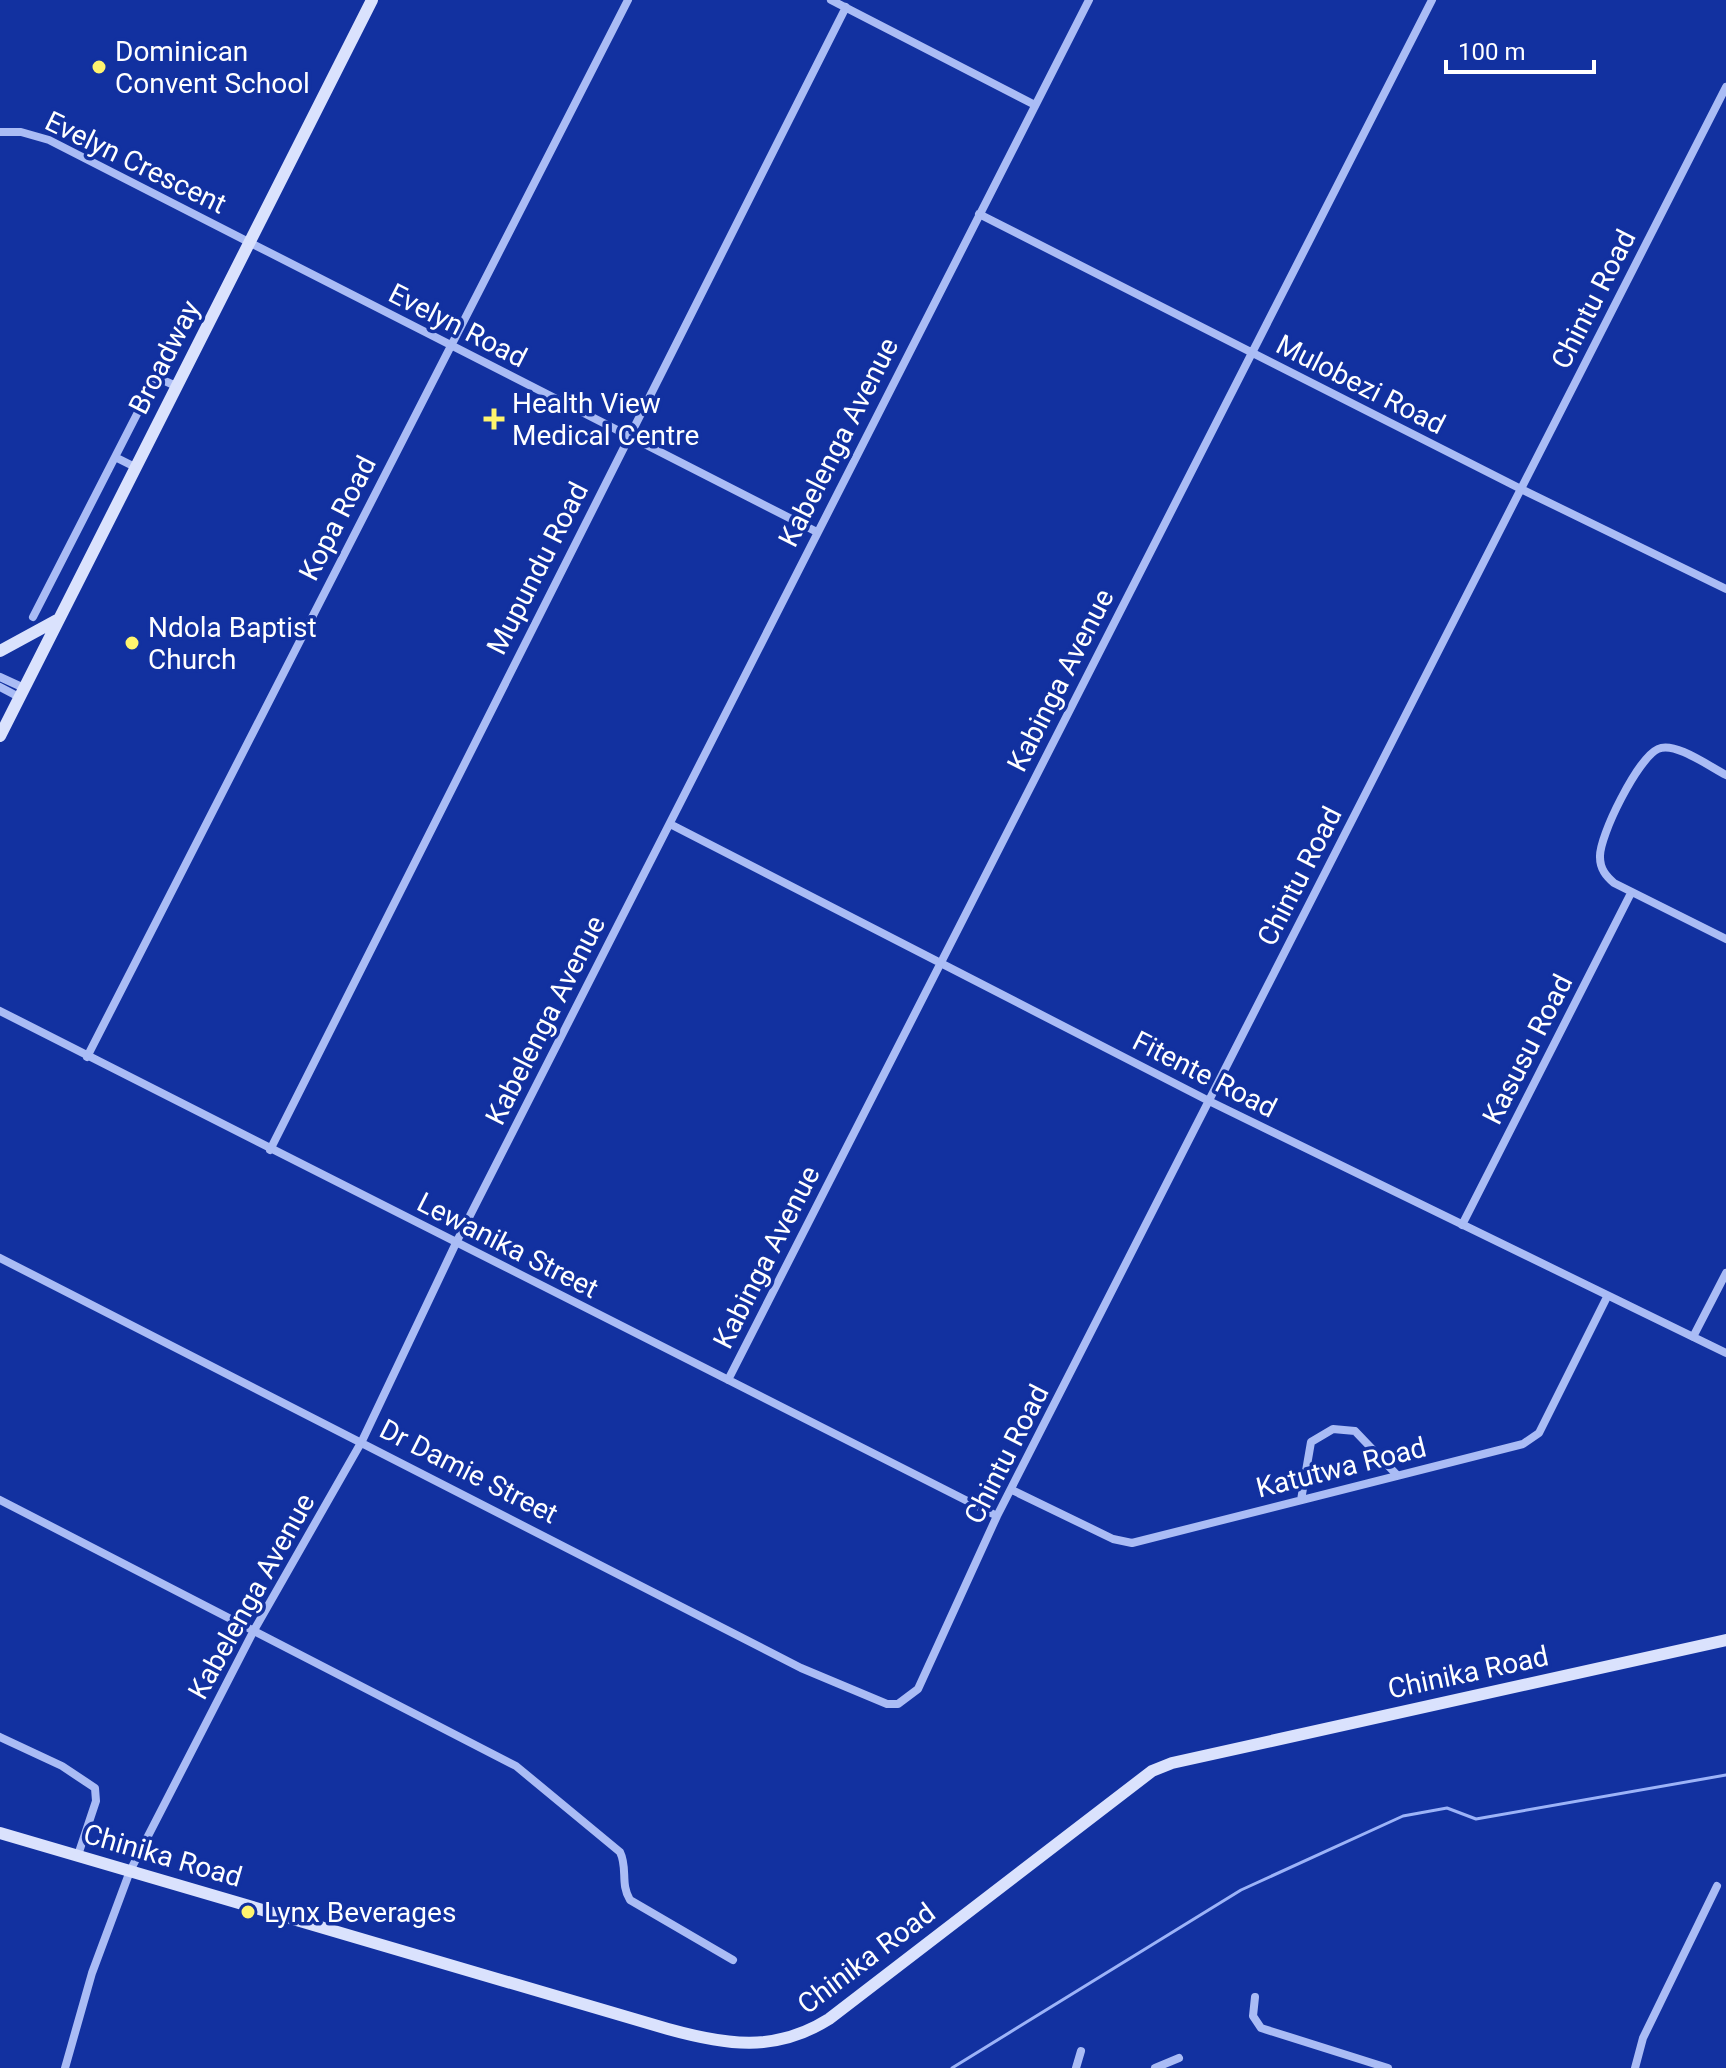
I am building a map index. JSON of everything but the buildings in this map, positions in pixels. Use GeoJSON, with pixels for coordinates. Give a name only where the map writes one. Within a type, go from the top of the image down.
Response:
{"type":"FeatureCollection","features":[{"type":"Feature","properties":{"kind":"main road","name":"Broadway"},"geometry":{"type":"LineString","coordinates":[[0,736],[372,0]]}},
{"type":"Feature","properties":{"kind":"main road"},"geometry":{"type":"LineString","coordinates":[[0,651],[57,620]]}},
{"type":"Feature","properties":{"kind":"main road","name":"Chinika Road"},"geometry":{"type":"LineString","coordinates":[[0,1833],[668,2029],[725,2043],[762,2044],[798,2036],[829,2019],[1152,1771],[1172,1763],[1726,1640]]}},
{"type":"Feature","properties":{"kind":"street","name":"Kopa Road"},"geometry":{"type":"LineString","coordinates":[[87,1057],[628,0]]}},
{"type":"Feature","properties":{"kind":"street"},"geometry":{"type":"LineString","coordinates":[[831,0],[1035,105]]}},
{"type":"Feature","properties":{"kind":"street","name":"Kabelenga Avenue"},"geometry":{"type":"LineString","coordinates":[[65,2068],[97,1959],[130,1871],[253,1632],[362,1441],[456,1243],[1089,0]]}},
{"type":"Feature","properties":{"kind":"street","name":"Kabinga Avenue"},"geometry":{"type":"LineString","coordinates":[[728,1380],[1432,0]]}},
{"type":"Feature","properties":{"kind":"street","name":"Mupundu Road"},"geometry":{"type":"LineString","coordinates":[[270,1150],[846,7]]}},
{"type":"Feature","properties":{"kind":"street","name":"Chintu Road"},"geometry":{"type":"LineString","coordinates":[[918,1689],[997,1516],[1726,87]]}},
{"type":"Feature","properties":{"kind":"street","name":"Evelyn Crescent"},"geometry":{"type":"LineString","coordinates":[[0,132],[21,132],[49,140],[250,243]]}},
{"type":"Feature","properties":{"kind":"street","name":"Mulobezi Road"},"geometry":{"type":"LineString","coordinates":[[979,214],[1521,489],[1726,589]]}},
{"type":"Feature","properties":{"kind":"street","name":"Evelyn Road"},"geometry":{"type":"LineString","coordinates":[[250,243],[817,532]]}},
{"type":"Feature","properties":{"kind":"street"},"geometry":{"type":"LineString","coordinates":[[33,617],[156,377],[176,386]]}},
{"type":"Feature","properties":{"kind":"street"},"geometry":{"type":"LineString","coordinates":[[115,457],[135,467]]}},
{"type":"Feature","properties":{"kind":"street"},"geometry":{"type":"LineString","coordinates":[[0,677],[22,692]]}},
{"type":"Feature","properties":{"kind":"street"},"geometry":{"type":"LineString","coordinates":[[0,687],[22,692]]}},
{"type":"Feature","properties":{"kind":"street"},"geometry":{"type":"LineString","coordinates":[[1726,775],[1671,748],[1659,749],[1647,758],[1601,841],[1600,859],[1604,874],[1631,893],[1726,939]]}},
{"type":"Feature","properties":{"kind":"street","name":"Fitente Road"},"geometry":{"type":"LineString","coordinates":[[670,824],[1209,1101],[1726,1353]]}},
{"type":"Feature","properties":{"kind":"street","name":"Kasusu Road"},"geometry":{"type":"LineString","coordinates":[[1462,1225],[1631,893]]}},
{"type":"Feature","properties":{"kind":"street","name":"Lewanika Street"},"geometry":{"type":"LineString","coordinates":[[0,1011],[997,1516]]}},
{"type":"Feature","properties":{"kind":"street","name":"Dr Damie Street"},"geometry":{"type":"LineString","coordinates":[[0,1258],[801,1668],[887,1704],[898,1704],[918,1689]]}},
{"type":"Feature","properties":{"kind":"street"},"geometry":{"type":"LineString","coordinates":[[1693,1337],[1726,1273]]}},
{"type":"Feature","properties":{"kind":"street","name":"Katutwa Road"},"geometry":{"type":"LineString","coordinates":[[1012,1490],[1113,1539],[1132,1543],[1531,1441],[1545,1422],[1607,1297]]}},
{"type":"Feature","properties":{"kind":"street"},"geometry":{"type":"LineString","coordinates":[[1301,1500],[1311,1442],[1333,1429],[1355,1431],[1397,1475]]}},
{"type":"Feature","properties":{"kind":"street"},"geometry":{"type":"LineString","coordinates":[[0,1500],[524,1771],[620,1852],[625,1861],[623,1884],[630,1900],[733,1960]]}},
{"type":"Feature","properties":{"kind":"street"},"geometry":{"type":"LineString","coordinates":[[0,1737],[62,1766],[95,1788],[96,1801],[78,1855]]}},
{"type":"Feature","properties":{"kind":"street"},"geometry":{"type":"LineString","coordinates":[[1635,2068],[1643,2038],[1717,1886]]}},
{"type":"Feature","properties":{"kind":"street"},"geometry":{"type":"LineString","coordinates":[[1255,1997],[1253,2016],[1261,2028],[1388,2068]]}},
{"type":"Feature","properties":{"kind":"street"},"geometry":{"type":"LineString","coordinates":[[1076,2068],[1081,2051]]}},
{"type":"Feature","properties":{"kind":"street"},"geometry":{"type":"LineString","coordinates":[[1155,2068],[1179,2058]]}},
{"type":"Feature","properties":{"kind":"waterway"},"geometry":{"type":"LineString","coordinates":[[952,2068],[1241,1890],[1403,1816],[1447,1808],[1476,1819],[1726,1775]]}},
{"type":"Feature","properties":{"kind":"place","name":"Dominican Convent School"},"geometry":{"type":"Point","coordinates":[99,67]}},
{"type":"Feature","properties":{"kind":"place","name":"Health View Medical Centre"},"geometry":{"type":"Point","coordinates":[494,419]}},
{"type":"Feature","properties":{"kind":"place","name":"Ndola Baptist Church"},"geometry":{"type":"Point","coordinates":[132,643]}},
{"type":"Feature","properties":{"kind":"place","name":"Lynx Beverages"},"geometry":{"type":"Point","coordinates":[248,1912]}}]}
